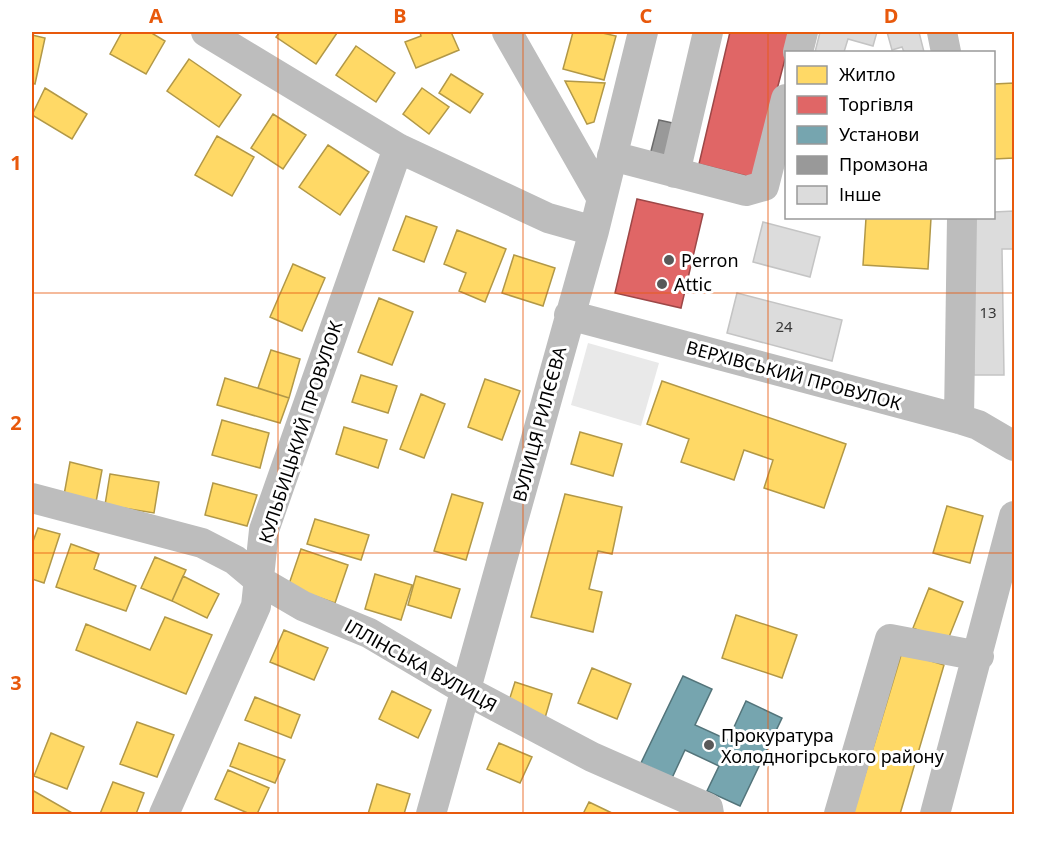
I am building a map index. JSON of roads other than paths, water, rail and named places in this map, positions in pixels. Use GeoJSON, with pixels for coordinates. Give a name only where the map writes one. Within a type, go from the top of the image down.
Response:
{"type":"FeatureCollection","features":[{"type":"Feature","properties":{"kind":"street"},"geometry":{"type":"LineString","coordinates":[[206,32],[398,148],[548,218],[594,231]]}},
{"type":"Feature","properties":{"kind":"street"},"geometry":{"type":"LineString","coordinates":[[507,32],[602,197]]}},
{"type":"Feature","properties":{"kind":"street","name":"ВУЛИЦЯ РИЛЄЄВА"},"geometry":{"type":"LineString","coordinates":[[431,814],[594,231],[643,32]]}},
{"type":"Feature","properties":{"kind":"street"},"geometry":{"type":"LineString","coordinates":[[675,172],[708,32]]}},
{"type":"Feature","properties":{"kind":"street"},"geometry":{"type":"LineString","coordinates":[[798,51],[803,32]]}},
{"type":"Feature","properties":{"kind":"street"},"geometry":{"type":"LineString","coordinates":[[942,32],[946,51]]}},
{"type":"Feature","properties":{"kind":"street"},"geometry":{"type":"LineString","coordinates":[[612,156],[746,191],[764,186],[785,103]]}},
{"type":"Feature","properties":{"kind":"street","name":"КУЛЬБИЦЬКИЙ ПРОВУЛОК"},"geometry":{"type":"LineString","coordinates":[[164,814],[256,606],[264,530],[398,148]]}},
{"type":"Feature","properties":{"kind":"street"},"geometry":{"type":"LineString","coordinates":[[958,419],[962,219]]}},
{"type":"Feature","properties":{"kind":"street","name":"ВЕРХІВСЬКИЙ ПРОВУЛОК"},"geometry":{"type":"LineString","coordinates":[[569,315],[958,419],[978,425],[1014,446]]}},
{"type":"Feature","properties":{"kind":"street","name":"ІЛЛІНСЬКА ВУЛИЦЯ"},"geometry":{"type":"LineString","coordinates":[[32,498],[202,543],[235,560],[260,581],[303,606],[369,633],[467,691],[592,757],[708,811]]}},
{"type":"Feature","properties":{"kind":"street"},"geometry":{"type":"LineString","coordinates":[[935,814],[979,656],[1014,516]]}},
{"type":"Feature","properties":{"kind":"street"},"geometry":{"type":"LineString","coordinates":[[839,814],[890,639],[979,656]]}},
{"type":"Feature","properties":{"kind":"place","name":"Perron"},"geometry":{"type":"Point","coordinates":[669,260]}},
{"type":"Feature","properties":{"kind":"place","name":"Attic"},"geometry":{"type":"Point","coordinates":[662,284]}},
{"type":"Feature","properties":{"kind":"place","name":"Прокуратура Холодногірського району"},"geometry":{"type":"Point","coordinates":[709,745]}}]}
